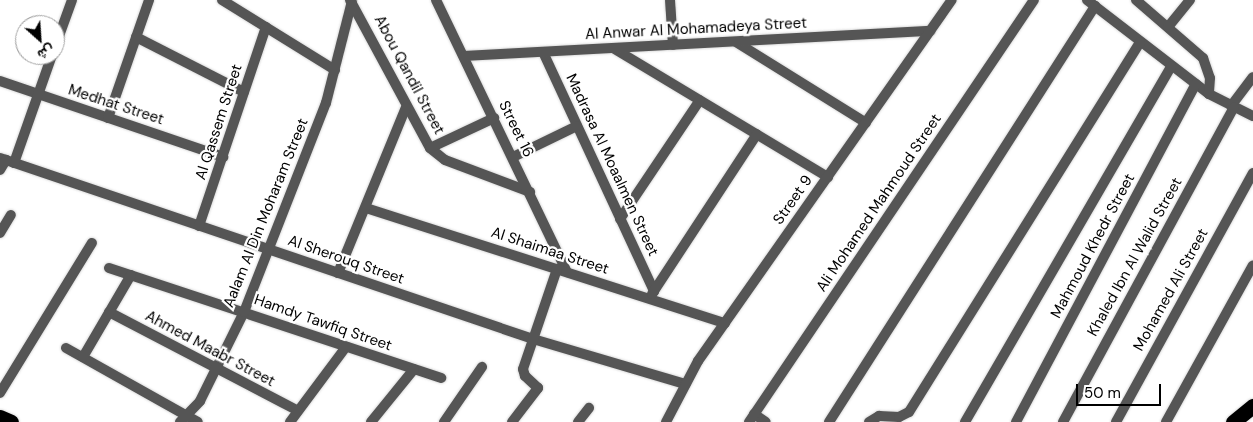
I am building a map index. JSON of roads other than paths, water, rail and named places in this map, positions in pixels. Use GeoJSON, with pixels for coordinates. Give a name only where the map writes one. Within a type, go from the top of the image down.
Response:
{"type":"FeatureCollection","features":[{"type":"Feature","properties":{"kind":"highway"},"geometry":{"type":"LineString","coordinates":[[1233,422],[1253,406]]}},
{"type":"Feature","properties":{"kind":"highway"},"geometry":{"type":"LineString","coordinates":[[0,417],[11,422]]}},
{"type":"Feature","properties":{"kind":"street"},"geometry":{"type":"LineString","coordinates":[[65,20],[72,0]]}},
{"type":"Feature","properties":{"kind":"street"},"geometry":{"type":"LineString","coordinates":[[108,118],[149,0]]}},
{"type":"Feature","properties":{"kind":"street"},"geometry":{"type":"LineString","coordinates":[[222,0],[335,70]]}},
{"type":"Feature","properties":{"kind":"street","name":"Street 16"},"geometry":{"type":"LineString","coordinates":[[436,0],[530,192],[562,270]]}},
{"type":"Feature","properties":{"kind":"street"},"geometry":{"type":"LineString","coordinates":[[670,0],[673,45]]}},
{"type":"Feature","properties":{"kind":"street","name":"Street 9"},"geometry":{"type":"LineString","coordinates":[[666,422],[685,384],[725,323],[952,0]]}},
{"type":"Feature","properties":{"kind":"street","name":"Ali Mohamed Mahmoud Street"},"geometry":{"type":"LineString","coordinates":[[751,418],[1034,0]]}},
{"type":"Feature","properties":{"kind":"street"},"geometry":{"type":"LineString","coordinates":[[1136,0],[1203,58],[1210,78],[1209,94]]}},
{"type":"Feature","properties":{"kind":"street"},"geometry":{"type":"LineString","coordinates":[[1168,27],[1190,0]]}},
{"type":"Feature","properties":{"kind":"street","name":"Aalam Al Din Moharam Street"},"geometry":{"type":"LineString","coordinates":[[184,419],[196,406],[244,312],[326,103],[351,1]]}},
{"type":"Feature","properties":{"kind":"street","name":"Abou Qandil Street"},"geometry":{"type":"LineString","coordinates":[[351,1],[406,107],[430,148],[445,160],[530,192]]}},
{"type":"Feature","properties":{"kind":"street"},"geometry":{"type":"LineString","coordinates":[[828,422],[1091,3],[1209,94],[1253,116]]}},
{"type":"Feature","properties":{"kind":"street","name":"Al Qassem Street"},"geometry":{"type":"LineString","coordinates":[[200,226],[266,27]]}},
{"type":"Feature","properties":{"kind":"street","name":"Al Anwar Al Mohamadeya Street"},"geometry":{"type":"LineString","coordinates":[[464,56],[930,31]]}},
{"type":"Feature","properties":{"kind":"street"},"geometry":{"type":"LineString","coordinates":[[136,37],[244,92]]}},
{"type":"Feature","properties":{"kind":"street"},"geometry":{"type":"LineString","coordinates":[[736,42],[866,123]]}},
{"type":"Feature","properties":{"kind":"street"},"geometry":{"type":"LineString","coordinates":[[869,422],[878,416],[899,417],[910,412],[1140,42]]}},
{"type":"Feature","properties":{"kind":"street"},"geometry":{"type":"LineString","coordinates":[[613,48],[828,177]]}},
{"type":"Feature","properties":{"kind":"street","name":"Madrasa Al Moaalmen Street"},"geometry":{"type":"LineString","coordinates":[[543,52],[620,219],[652,294]]}},
{"type":"Feature","properties":{"kind":"street"},"geometry":{"type":"LineString","coordinates":[[0,170],[7,161],[38,96],[49,65]]}},
{"type":"Feature","properties":{"kind":"street"},"geometry":{"type":"LineString","coordinates":[[966,422],[1171,66]]}},
{"type":"Feature","properties":{"kind":"street","name":"Khaled Ibn Al Walid Street"},"geometry":{"type":"LineString","coordinates":[[1063,422],[1232,107],[1253,77]]}},
{"type":"Feature","properties":{"kind":"street","name":"Medhat Street"},"geometry":{"type":"LineString","coordinates":[[0,81],[38,96],[223,157]]}},
{"type":"Feature","properties":{"kind":"street","name":"Mahmoud Khedr Street"},"geometry":{"type":"LineString","coordinates":[[1016,422],[1196,84]]}},
{"type":"Feature","properties":{"kind":"street"},"geometry":{"type":"LineString","coordinates":[[620,219],[700,100]]}},
{"type":"Feature","properties":{"kind":"street"},"geometry":{"type":"LineString","coordinates":[[338,273],[406,107]]}},
{"type":"Feature","properties":{"kind":"street"},"geometry":{"type":"LineString","coordinates":[[430,148],[494,118]]}},
{"type":"Feature","properties":{"kind":"street"},"geometry":{"type":"LineString","coordinates":[[513,157],[577,126]]}},
{"type":"Feature","properties":{"kind":"street"},"geometry":{"type":"LineString","coordinates":[[652,294],[757,134]]}},
{"type":"Feature","properties":{"kind":"street","name":"Al Sherouq Street"},"geometry":{"type":"LineString","coordinates":[[7,161],[533,339],[685,384]]}},
{"type":"Feature","properties":{"kind":"street","name":"Mohamed Ali Street"},"geometry":{"type":"LineString","coordinates":[[1116,422],[1253,173]]}},
{"type":"Feature","properties":{"kind":"street","name":"Al Shaimaa Street"},"geometry":{"type":"LineString","coordinates":[[366,208],[562,270],[652,294],[725,323]]}},
{"type":"Feature","properties":{"kind":"street"},"geometry":{"type":"LineString","coordinates":[[0,234],[11,215]]}},
{"type":"Feature","properties":{"kind":"street"},"geometry":{"type":"LineString","coordinates":[[0,392],[92,243]]}},
{"type":"Feature","properties":{"kind":"street"},"geometry":{"type":"LineString","coordinates":[[1166,422],[1253,265]]}},
{"type":"Feature","properties":{"kind":"street","name":"Hamdy Tawfiq Street"},"geometry":{"type":"LineString","coordinates":[[109,268],[441,378]]}},
{"type":"Feature","properties":{"kind":"street"},"geometry":{"type":"LineString","coordinates":[[512,422],[537,390],[538,386],[523,372],[533,339],[562,270]]}},
{"type":"Feature","properties":{"kind":"street"},"geometry":{"type":"LineString","coordinates":[[82,357],[131,276]]}},
{"type":"Feature","properties":{"kind":"street","name":"Ahmed Maabr Street"},"geometry":{"type":"LineString","coordinates":[[109,312],[216,370],[298,411]]}},
{"type":"Feature","properties":{"kind":"street"},"geometry":{"type":"LineString","coordinates":[[290,422],[346,347]]}},
{"type":"Feature","properties":{"kind":"street"},"geometry":{"type":"LineString","coordinates":[[66,348],[184,419],[198,422]]}},
{"type":"Feature","properties":{"kind":"street"},"geometry":{"type":"LineString","coordinates":[[444,422],[482,367]]}},
{"type":"Feature","properties":{"kind":"street"},"geometry":{"type":"LineString","coordinates":[[371,422],[414,369]]}},
{"type":"Feature","properties":{"kind":"street"},"geometry":{"type":"LineString","coordinates":[[578,422],[589,408]]}},
{"type":"Feature","properties":{"kind":"street"},"geometry":{"type":"LineString","coordinates":[[751,418],[766,422]]}}]}
